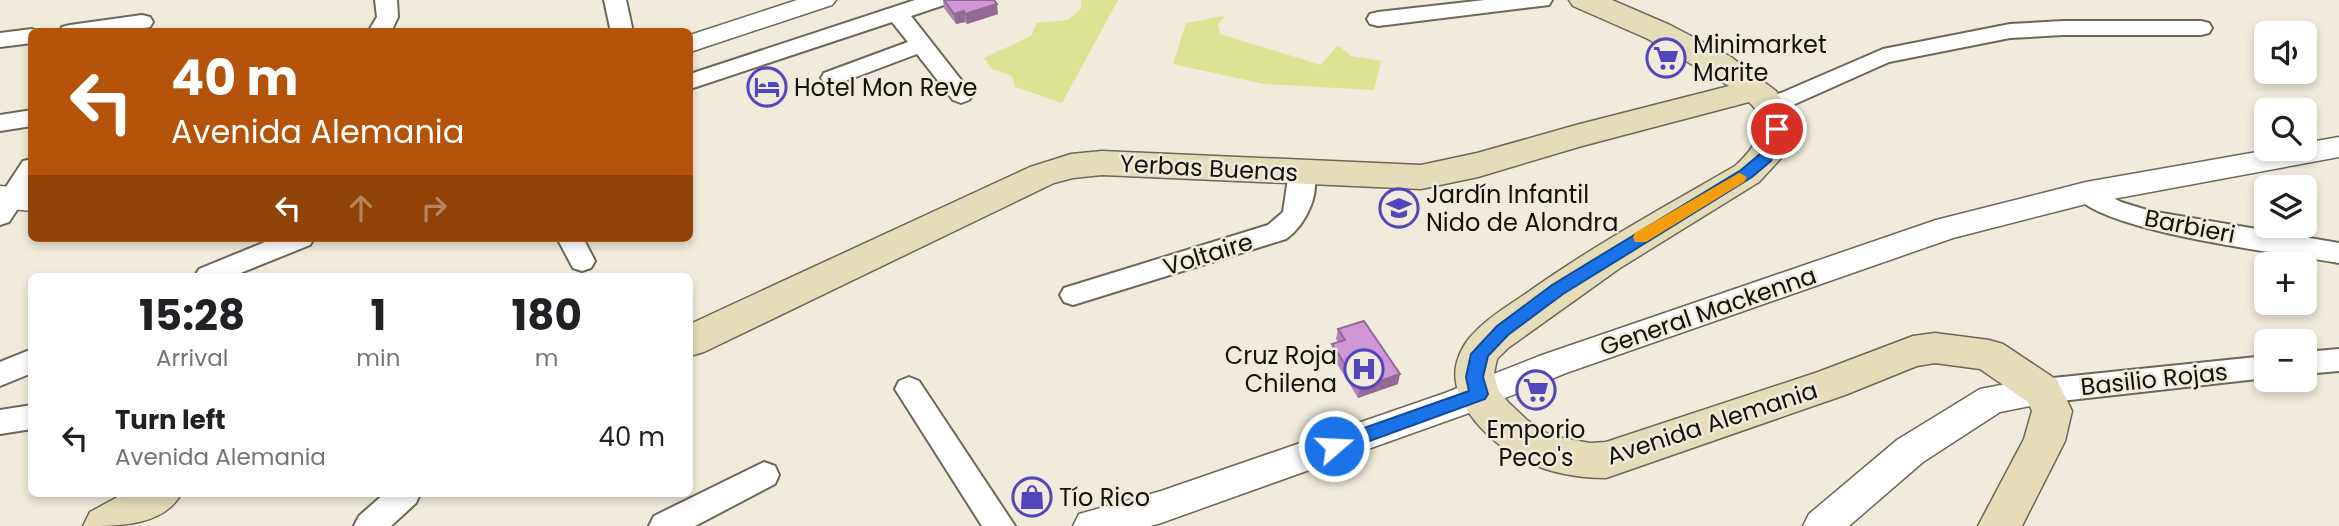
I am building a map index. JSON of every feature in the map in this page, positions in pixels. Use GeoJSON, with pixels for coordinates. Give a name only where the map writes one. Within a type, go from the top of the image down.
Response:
{"type":"FeatureCollection","features":[{"type":"Feature","properties":{"kind":"main road"},"geometry":{"type":"LineString","coordinates":[[1479,394],[1474,377],[1480,354],[1503,331],[1557,290],[1747,174],[1766,157],[1777,129],[1775,116],[1762,96],[1689,48],[1584,0]]}},
{"type":"Feature","properties":{"kind":"main road","name":"Yerbas Buenas"},"geometry":{"type":"LineString","coordinates":[[693,340],[1030,181],[1071,166],[1156,164],[1421,177],[1478,165],[1576,136],[1762,96]]}},
{"type":"Feature","properties":{"kind":"main road","name":"Avenida Alemania"},"geometry":{"type":"LineString","coordinates":[[1479,394],[1492,413],[1516,436],[1544,453],[1575,461],[1605,460],[1639,451],[1872,370],[1913,351],[1935,348],[1989,355],[2043,391]]}},
{"type":"Feature","properties":{"kind":"main road"},"geometry":{"type":"LineString","coordinates":[[2000,526],[2044,440],[2052,411],[2043,391]]}},
{"type":"Feature","properties":{"kind":"main road"},"geometry":{"type":"LineString","coordinates":[[105,526],[155,497]]}},
{"type":"Feature","properties":{"kind":"street"},"geometry":{"type":"LineString","coordinates":[[382,28],[389,12],[388,0]]}},
{"type":"Feature","properties":{"kind":"street"},"geometry":{"type":"LineString","coordinates":[[615,0],[621,28]]}},
{"type":"Feature","properties":{"kind":"street"},"geometry":{"type":"LineString","coordinates":[[693,43],[823,0]]}},
{"type":"Feature","properties":{"kind":"street"},"geometry":{"type":"LineString","coordinates":[[860,0],[870,23]]}},
{"type":"Feature","properties":{"kind":"street"},"geometry":{"type":"LineString","coordinates":[[693,81],[936,0]]}},
{"type":"Feature","properties":{"kind":"street"},"geometry":{"type":"LineString","coordinates":[[1378,19],[1541,0]]}},
{"type":"Feature","properties":{"kind":"street"},"geometry":{"type":"LineString","coordinates":[[897,13],[961,95]]}},
{"type":"Feature","properties":{"kind":"street"},"geometry":{"type":"LineString","coordinates":[[98,28],[142,22]]}},
{"type":"Feature","properties":{"kind":"street","name":"Yerbas Buenas"},"geometry":{"type":"LineString","coordinates":[[1762,96],[1787,99],[1894,53],[2010,32],[2063,28],[2201,28]]}},
{"type":"Feature","properties":{"kind":"street"},"geometry":{"type":"LineString","coordinates":[[0,40],[28,36]]}},
{"type":"Feature","properties":{"kind":"street"},"geometry":{"type":"LineString","coordinates":[[832,78],[921,45]]}},
{"type":"Feature","properties":{"kind":"street"},"geometry":{"type":"LineString","coordinates":[[0,123],[28,119]]}},
{"type":"Feature","properties":{"kind":"street","name":"General Mackenna"},"geometry":{"type":"LineString","coordinates":[[1092,526],[1166,517],[1519,377],[1947,228],[2086,193],[2339,147]]}},
{"type":"Feature","properties":{"kind":"street","name":"Voltaire"},"geometry":{"type":"LineString","coordinates":[[1073,295],[1277,232],[1291,224],[1298,212],[1301,172]]}},
{"type":"Feature","properties":{"kind":"street"},"geometry":{"type":"LineString","coordinates":[[11,203],[28,174]]}},
{"type":"Feature","properties":{"kind":"street","name":"Barbieri"},"geometry":{"type":"LineString","coordinates":[[2086,193],[2112,208],[2148,220],[2339,253]]}},
{"type":"Feature","properties":{"kind":"street"},"geometry":{"type":"LineString","coordinates":[[215,273],[291,242]]}},
{"type":"Feature","properties":{"kind":"street"},"geometry":{"type":"LineString","coordinates":[[2317,362],[2339,360]]}},
{"type":"Feature","properties":{"kind":"street"},"geometry":{"type":"LineString","coordinates":[[0,375],[28,362]]}},
{"type":"Feature","properties":{"kind":"street","name":"Basilio Rojas"},"geometry":{"type":"LineString","coordinates":[[2043,391],[2254,368]]}},
{"type":"Feature","properties":{"kind":"street"},"geometry":{"type":"LineString","coordinates":[[909,389],[999,526]]}},
{"type":"Feature","properties":{"kind":"street"},"geometry":{"type":"LineString","coordinates":[[1822,526],[1910,451],[1992,399],[2043,391]]}},
{"type":"Feature","properties":{"kind":"street"},"geometry":{"type":"LineString","coordinates":[[0,422],[28,417]]}},
{"type":"Feature","properties":{"kind":"street"},"geometry":{"type":"LineString","coordinates":[[665,526],[764,475]]}},
{"type":"Feature","properties":{"kind":"street"},"geometry":{"type":"LineString","coordinates":[[369,526],[402,497]]}},
{"type":"Feature","properties":{"kind":"green space"},"geometry":{"type":"Polygon","coordinates":[[[1081,0],[1118,0],[1062,103],[1015,87],[1012,76],[992,69],[984,58],[1031,36],[1037,23],[1068,20],[1081,9],[1081,0]]]}},
{"type":"Feature","properties":{"kind":"green space"},"geometry":{"type":"Polygon","coordinates":[[[1225,16],[1218,24],[1220,34],[1321,65],[1338,45],[1351,56],[1381,61],[1374,90],[1264,84],[1173,64],[1186,23],[1225,16]]]}},
{"type":"Feature","properties":{"kind":"building"},"geometry":{"type":"Polygon","coordinates":[[[944,0],[994,0],[997,4],[965,14],[964,11],[954,14],[944,0]]]}},
{"type":"Feature","properties":{"kind":"building","name":"Cruz Roja Chilena"},"geometry":{"type":"Polygon","coordinates":[[[1364,321],[1400,374],[1360,388],[1332,344],[1345,340],[1338,329],[1364,321]]]}},
{"type":"Feature","properties":{"kind":"slow traffic"},"geometry":{"type":"LineString","coordinates":[[1640,237],[1739,178]]}},
{"type":"Feature","properties":{"kind":"place","name":"Minimarket Marite"},"geometry":{"type":"Point","coordinates":[1666,58]}},
{"type":"Feature","properties":{"kind":"place","name":"Hotel Mon Reve"},"geometry":{"type":"Point","coordinates":[767,87]}},
{"type":"Feature","properties":{"kind":"place","name":"Jardín Infantil Nido de Alondra"},"geometry":{"type":"Point","coordinates":[1399,208]}},
{"type":"Feature","properties":{"kind":"place","name":"Cruz Roja Chilena"},"geometry":{"type":"Point","coordinates":[1364,369]}},
{"type":"Feature","properties":{"kind":"place","name":"Emporio Peco's"},"geometry":{"type":"Point","coordinates":[1536,390]}},
{"type":"Feature","properties":{"kind":"place","name":"Tío Rico"},"geometry":{"type":"Point","coordinates":[1032,497]}},
{"type":"Feature","properties":{"kind":"route"},"geometry":{"type":"LineString","coordinates":[[1334,446],[1479,394],[1474,377],[1476,365],[1489,342],[1557,290],[1747,174],[1766,157],[1777,129]]}}]}
